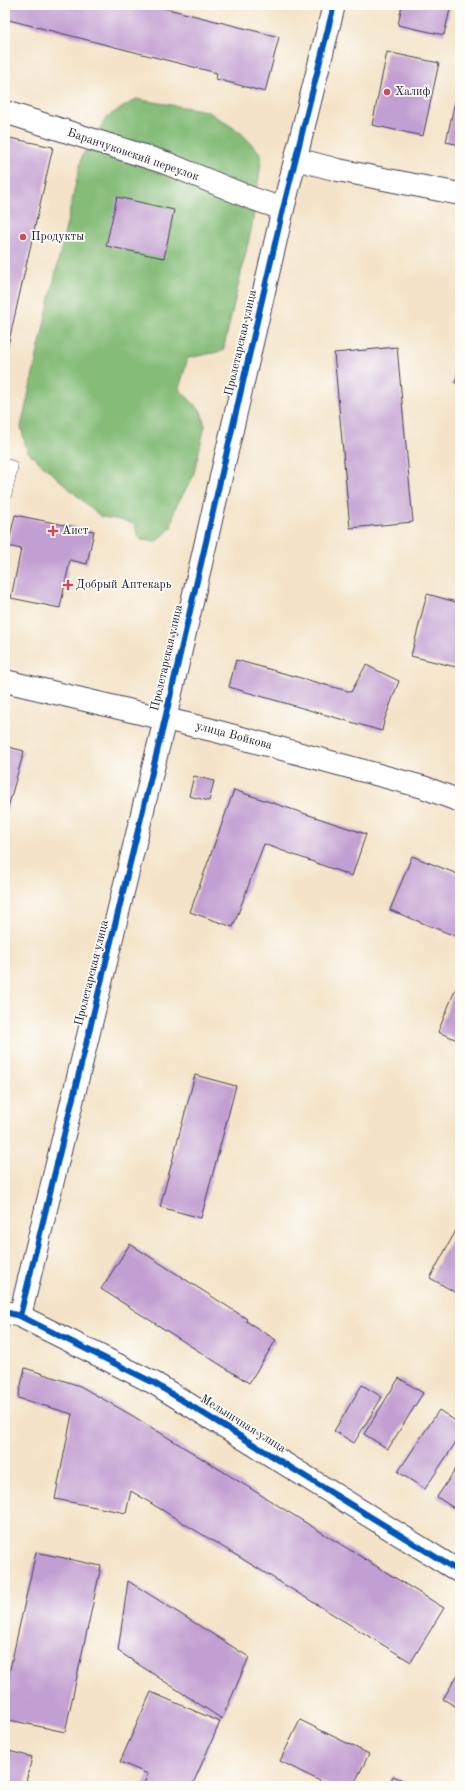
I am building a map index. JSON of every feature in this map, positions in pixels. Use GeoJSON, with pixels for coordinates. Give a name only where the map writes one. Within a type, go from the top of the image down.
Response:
{"type":"FeatureCollection","features":[{"type":"Feature","properties":{"kind":"street","name":"Пролетарская улица"},"geometry":{"type":"LineString","coordinates":[[13,1314],[165,719],[283,209],[334,5]]}},
{"type":"Feature","properties":{"kind":"street","name":"Баранчуковский переулок"},"geometry":{"type":"LineString","coordinates":[[5,112],[166,163],[251,198],[283,209]]}},
{"type":"Feature","properties":{"kind":"street"},"geometry":{"type":"LineString","coordinates":[[296,159],[338,170],[460,194]]}},
{"type":"Feature","properties":{"kind":"street","name":"улица Войкова"},"geometry":{"type":"LineString","coordinates":[[5,681],[212,730],[424,787],[460,801]]}},
{"type":"Feature","properties":{"kind":"street","name":"Мельничная улица"},"geometry":{"type":"LineString","coordinates":[[13,1314],[154,1382],[460,1572]]}},
{"type":"Feature","properties":{"kind":"lane"},"geometry":{"type":"LineString","coordinates":[[5,466],[11,467],[5,494]]}},
{"type":"Feature","properties":{"kind":"green space"},"geometry":{"type":"Polygon","coordinates":[[[136,99],[207,111],[240,132],[262,155],[252,226],[223,351],[188,358],[179,389],[201,411],[205,426],[193,477],[175,508],[171,528],[156,542],[139,539],[134,524],[122,520],[101,517],[27,451],[21,427],[82,156],[107,117],[136,99]]]}},
{"type":"Feature","properties":{"kind":"building"},"geometry":{"type":"Polygon","coordinates":[[[5,5],[152,5],[279,37],[265,92],[216,79],[217,73],[5,19],[5,5]]]}},
{"type":"Feature","properties":{"kind":"building"},"geometry":{"type":"Polygon","coordinates":[[[402,5],[451,5],[444,35],[398,25],[402,5]]]}},
{"type":"Feature","properties":{"kind":"building"},"geometry":{"type":"Polygon","coordinates":[[[387,52],[439,63],[423,136],[372,125],[387,52]]]}},
{"type":"Feature","properties":{"kind":"building"},"geometry":{"type":"Polygon","coordinates":[[[455,101],[460,102],[460,145],[446,142],[455,101]]]}},
{"type":"Feature","properties":{"kind":"building"},"geometry":{"type":"Polygon","coordinates":[[[5,137],[53,147],[6,354],[5,354],[5,137]]]}},
{"type":"Feature","properties":{"kind":"building"},"geometry":{"type":"Polygon","coordinates":[[[117,197],[174,210],[164,258],[106,246],[117,197]]]}},
{"type":"Feature","properties":{"kind":"building"},"geometry":{"type":"Polygon","coordinates":[[[397,347],[413,522],[350,528],[334,353],[397,347]]]}},
{"type":"Feature","properties":{"kind":"building"},"geometry":{"type":"Polygon","coordinates":[[[460,365],[460,384],[455,383],[460,365]]]}},
{"type":"Feature","properties":{"kind":"building"},"geometry":{"type":"Polygon","coordinates":[[[15,515],[94,531],[87,564],[70,560],[60,608],[11,598],[21,549],[8,546],[15,515]]]}},
{"type":"Feature","properties":{"kind":"building"},"geometry":{"type":"Polygon","coordinates":[[[427,594],[460,603],[460,668],[411,656],[427,594]]]}},
{"type":"Feature","properties":{"kind":"building"},"geometry":{"type":"Polygon","coordinates":[[[236,660],[351,692],[366,665],[399,681],[384,721],[382,731],[229,687],[236,660]]]}},
{"type":"Feature","properties":{"kind":"building"},"geometry":{"type":"Polygon","coordinates":[[[5,746],[24,751],[5,818],[5,746]]]}},
{"type":"Feature","properties":{"kind":"building"},"geometry":{"type":"Polygon","coordinates":[[[194,776],[214,781],[209,801],[189,796],[194,776]]]}},
{"type":"Feature","properties":{"kind":"building"},"geometry":{"type":"Polygon","coordinates":[[[234,790],[366,834],[352,876],[264,844],[233,927],[190,912],[234,790]]]}},
{"type":"Feature","properties":{"kind":"building"},"geometry":{"type":"Polygon","coordinates":[[[412,856],[460,875],[460,938],[390,910],[412,856]]]}},
{"type":"Feature","properties":{"kind":"building"},"geometry":{"type":"Polygon","coordinates":[[[460,978],[460,1041],[438,1032],[460,978]]]}},
{"type":"Feature","properties":{"kind":"building"},"geometry":{"type":"Polygon","coordinates":[[[195,1075],[236,1086],[201,1218],[160,1207],[195,1075]]]}},
{"type":"Feature","properties":{"kind":"building"},"geometry":{"type":"Polygon","coordinates":[[[460,1223],[460,1295],[430,1278],[460,1223]]]}},
{"type":"Feature","properties":{"kind":"building"},"geometry":{"type":"Polygon","coordinates":[[[130,1244],[247,1319],[246,1321],[276,1340],[249,1383],[101,1289],[130,1244]]]}},
{"type":"Feature","properties":{"kind":"building"},"geometry":{"type":"Polygon","coordinates":[[[25,1368],[80,1386],[133,1416],[444,1608],[411,1662],[131,1491],[126,1513],[55,1499],[72,1414],[18,1398],[25,1368]]]}},
{"type":"Feature","properties":{"kind":"building"},"geometry":{"type":"Polygon","coordinates":[[[399,1378],[423,1393],[388,1449],[364,1434],[399,1378]]]}},
{"type":"Feature","properties":{"kind":"building"},"geometry":{"type":"Polygon","coordinates":[[[362,1385],[382,1397],[354,1443],[334,1431],[362,1385]]]}},
{"type":"Feature","properties":{"kind":"building"},"geometry":{"type":"Polygon","coordinates":[[[439,1410],[460,1424],[460,1436],[425,1489],[398,1472],[439,1410]]]}},
{"type":"Feature","properties":{"kind":"building"},"geometry":{"type":"Polygon","coordinates":[[[460,1463],[460,1512],[437,1497],[460,1463]]]}},
{"type":"Feature","properties":{"kind":"building"},"geometry":{"type":"Polygon","coordinates":[[[36,1552],[101,1566],[65,1732],[5,1719],[5,1691],[36,1552]]]}},
{"type":"Feature","properties":{"kind":"building"},"geometry":{"type":"Polygon","coordinates":[[[128,1581],[249,1657],[222,1719],[118,1651],[128,1581]]]}},
{"type":"Feature","properties":{"kind":"building"},"geometry":{"type":"Polygon","coordinates":[[[460,1671],[460,1709],[443,1699],[460,1671]]]}},
{"type":"Feature","properties":{"kind":"building"},"geometry":{"type":"Polygon","coordinates":[[[151,1692],[220,1722],[192,1786],[143,1786],[148,1774],[120,1762],[151,1692]]]}},
{"type":"Feature","properties":{"kind":"building"},"geometry":{"type":"Polygon","coordinates":[[[300,1720],[369,1754],[353,1786],[330,1786],[280,1761],[300,1720]]]}},
{"type":"Feature","properties":{"kind":"building"},"geometry":{"type":"Polygon","coordinates":[[[5,1750],[32,1757],[25,1786],[5,1786],[5,1750]]]}},
{"type":"Feature","properties":{"kind":"building"},"geometry":{"type":"Polygon","coordinates":[[[393,1776],[417,1786],[388,1786],[393,1776]]]}},
{"type":"Feature","properties":{"kind":"cycle path"},"geometry":{"type":"LineString","coordinates":[[20,1316],[165,719],[283,209],[334,5]]}},
{"type":"Feature","properties":{"kind":"cycle path"},"geometry":{"type":"LineString","coordinates":[[5,1312],[20,1316],[154,1383],[460,1572]]}},
{"type":"Feature","properties":{"kind":"place","name":"Халиф"},"geometry":{"type":"Point","coordinates":[387,92]}},
{"type":"Feature","properties":{"kind":"place","name":"Продукты"},"geometry":{"type":"Point","coordinates":[23,237]}},
{"type":"Feature","properties":{"kind":"place","name":"Аист"},"geometry":{"type":"Point","coordinates":[53,531]}},
{"type":"Feature","properties":{"kind":"place","name":"Добрый Аптекарь"},"geometry":{"type":"Point","coordinates":[68,585]}}]}
